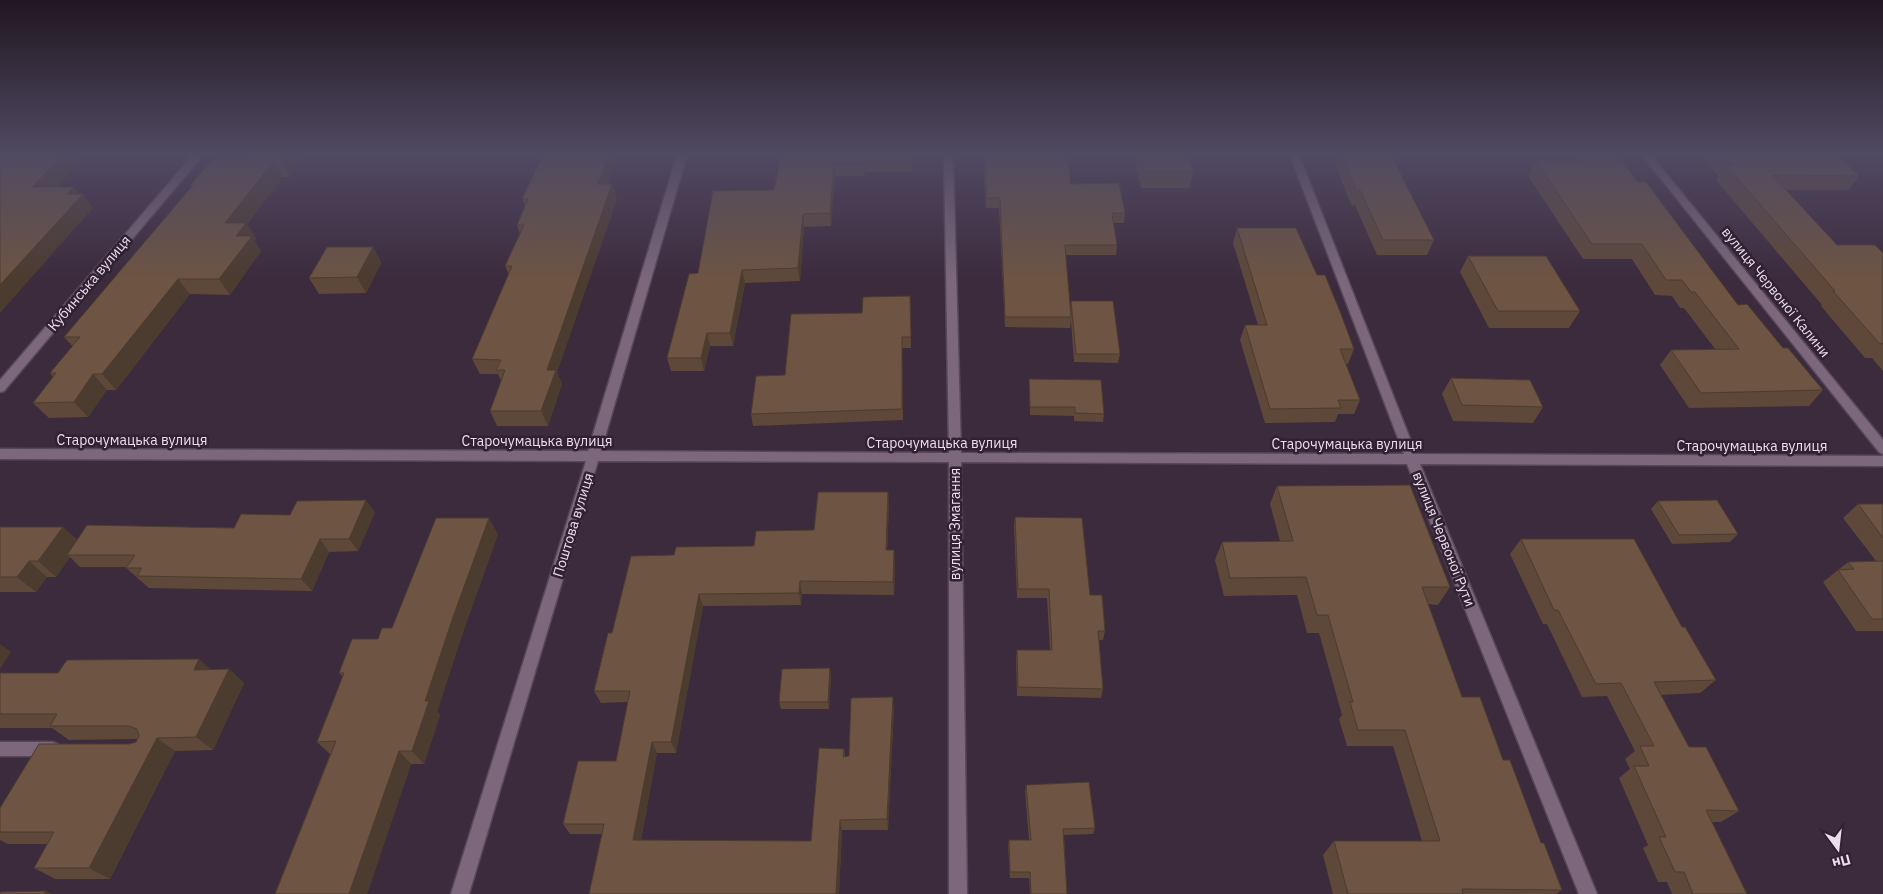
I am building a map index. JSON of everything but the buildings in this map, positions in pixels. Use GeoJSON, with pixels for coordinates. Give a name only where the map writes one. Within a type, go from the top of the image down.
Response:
{"type":"FeatureCollection","features":[{"type":"Feature","properties":{"kind":"street","name":"Кубинська вулиця"},"geometry":{"type":"LineString","coordinates":[[0,388],[163,197]]}},
{"type":"Feature","properties":{"kind":"street","name":"Поштова вулиця"},"geometry":{"type":"LineString","coordinates":[[460,894],[670,197]]}},
{"type":"Feature","properties":{"kind":"street","name":"вулиця Змагання"},"geometry":{"type":"LineString","coordinates":[[950,197],[955,458],[958,894]]}},
{"type":"Feature","properties":{"kind":"street","name":"вулиця Червоної Рути"},"geometry":{"type":"LineString","coordinates":[[1311,197],[1412,460],[1588,894]]}},
{"type":"Feature","properties":{"kind":"street","name":"вулиця Червоної Калини"},"geometry":{"type":"LineString","coordinates":[[1680,197],[1883,449]]}},
{"type":"Feature","properties":{"kind":"street","name":"Старочумацька вулиця"},"geometry":{"type":"LineString","coordinates":[[0,454],[1883,461]]}},
{"type":"Feature","properties":{"kind":"street"},"geometry":{"type":"LineString","coordinates":[[0,749],[69,748]]}}]}
